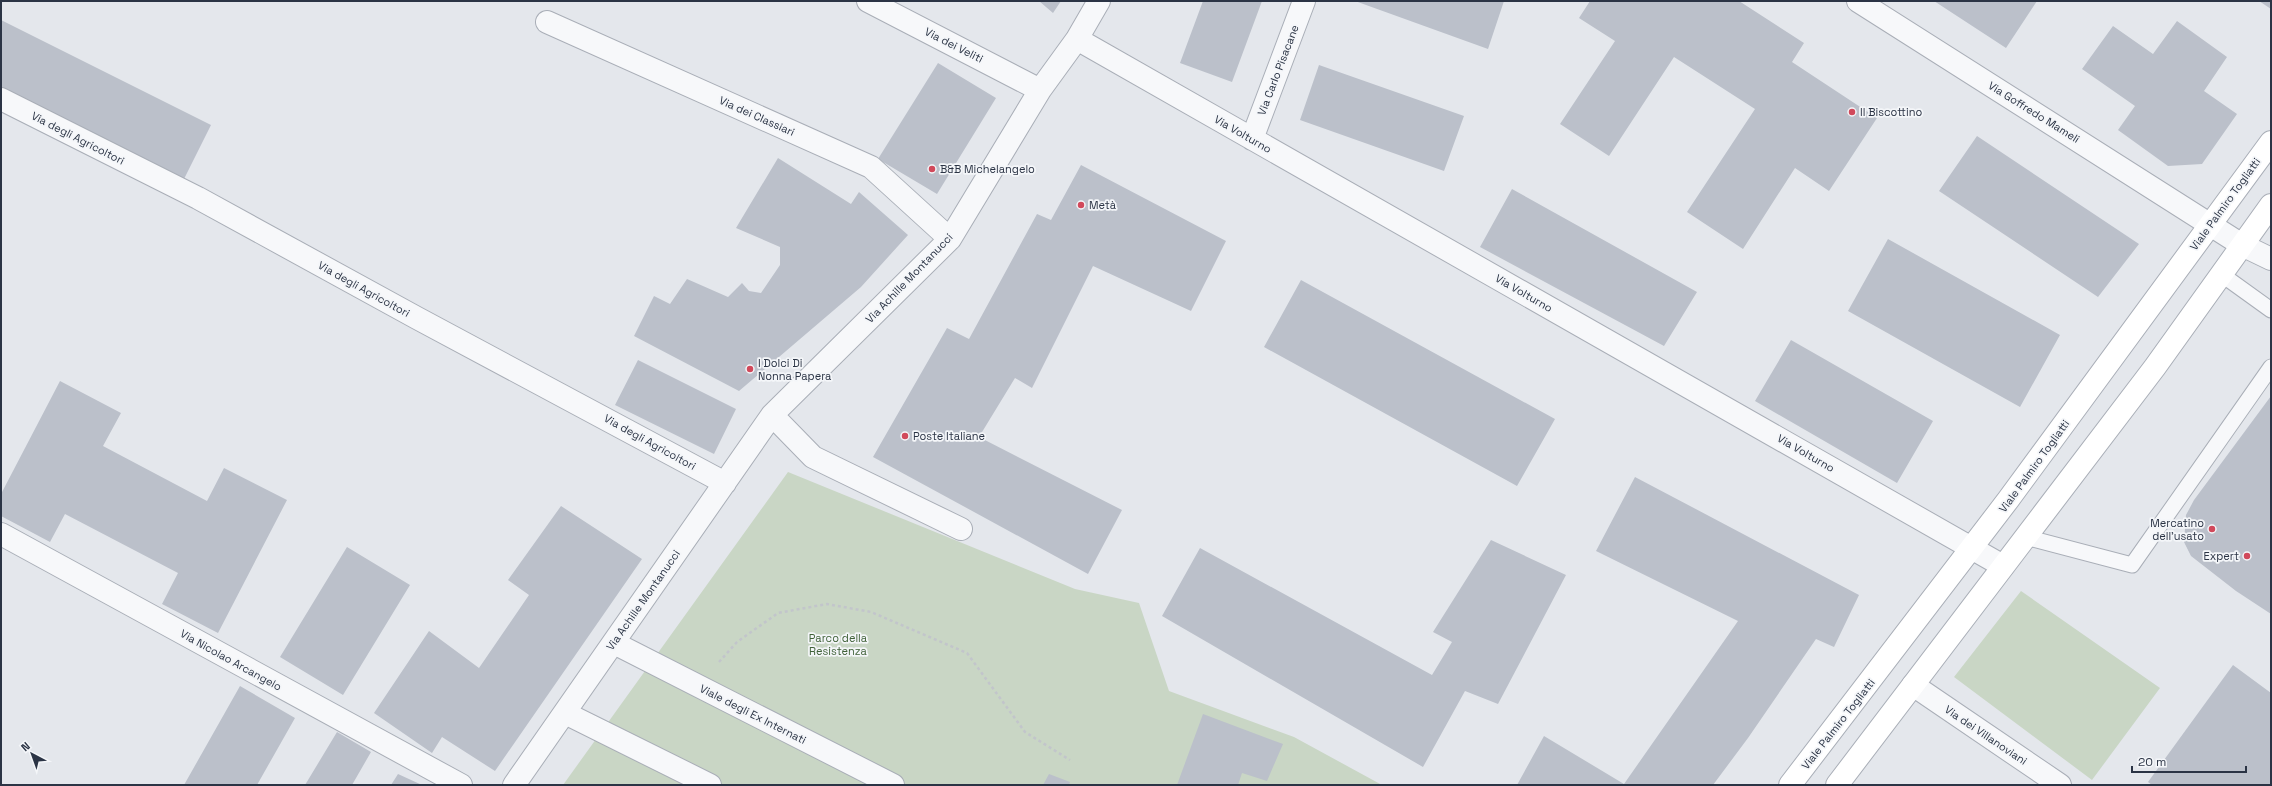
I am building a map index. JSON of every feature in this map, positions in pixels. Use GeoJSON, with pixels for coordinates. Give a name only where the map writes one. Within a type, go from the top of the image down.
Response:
{"type":"FeatureCollection","features":[{"type":"Feature","properties":{"kind":"street","name":"Via dei Veliti"},"geometry":{"type":"LineString","coordinates":[[868,1],[1040,90]]}},
{"type":"Feature","properties":{"kind":"street","name":"Via Achille Montanucci"},"geometry":{"type":"LineString","coordinates":[[514,785],[772,415],[950,239],[1040,90],[1077,39],[1099,1]]}},
{"type":"Feature","properties":{"kind":"street","name":"Via Carlo Pisacane"},"geometry":{"type":"LineString","coordinates":[[1252,139],[1304,1]]}},
{"type":"Feature","properties":{"kind":"street","name":"Via Goffredo Mameli"},"geometry":{"type":"LineString","coordinates":[[1858,1],[2242,245],[2271,259]]}},
{"type":"Feature","properties":{"kind":"street","name":"Via dei Classiari"},"geometry":{"type":"LineString","coordinates":[[546,22],[871,167],[950,239]]}},
{"type":"Feature","properties":{"kind":"street","name":"Via Volturno"},"geometry":{"type":"LineString","coordinates":[[1077,39],[2003,566]]}},
{"type":"Feature","properties":{"kind":"street","name":"Via degli Agricoltori"},"geometry":{"type":"LineString","coordinates":[[1,99],[198,198],[417,318],[725,483]]}},
{"type":"Feature","properties":{"kind":"street","name":"Viale Palmiro Togliatti"},"geometry":{"type":"LineString","coordinates":[[1790,785],[1972,548],[2271,142]]}},
{"type":"Feature","properties":{"kind":"street"},"geometry":{"type":"LineString","coordinates":[[1837,785],[2155,367],[2271,205]]}},
{"type":"Feature","properties":{"kind":"street"},"geometry":{"type":"LineString","coordinates":[[772,415],[813,457],[961,529]]}},
{"type":"Feature","properties":{"kind":"street","name":"Via Nicolao Arcangelo"},"geometry":{"type":"LineString","coordinates":[[1,534],[461,785]]}},
{"type":"Feature","properties":{"kind":"street","name":"Viale degli Ex Internati"},"geometry":{"type":"LineString","coordinates":[[614,643],[893,785]]}},
{"type":"Feature","properties":{"kind":"street","name":"Via dei Villanoviani"},"geometry":{"type":"LineString","coordinates":[[1913,685],[2060,785]]}},
{"type":"Feature","properties":{"kind":"street"},"geometry":{"type":"LineString","coordinates":[[565,713],[710,785]]}},
{"type":"Feature","properties":{"kind":"lane"},"geometry":{"type":"LineString","coordinates":[[2221,274],[2271,310]]}},
{"type":"Feature","properties":{"kind":"lane"},"geometry":{"type":"LineString","coordinates":[[2025,537],[2132,565],[2271,367]]}},
{"type":"Feature","properties":{"kind":"path"},"geometry":{"type":"LineString","coordinates":[[698,686],[737,642],[778,613],[827,604],[864,611],[967,653],[1025,732],[1070,760]]}},
{"type":"Feature","properties":{"kind":"green space","name":"Parco della Resistenza"},"geometry":{"type":"Polygon","coordinates":[[[788,472],[1075,589],[1139,603],[1169,691],[1294,737],[1382,785],[563,785],[788,472]]]}},
{"type":"Feature","properties":{"kind":"green space"},"geometry":{"type":"Polygon","coordinates":[[[2021,591],[2160,688],[2092,780],[1954,677],[2021,591]]]}},
{"type":"Feature","properties":{"kind":"building"},"geometry":{"type":"Polygon","coordinates":[[[1039,1],[1061,1],[1053,13],[1039,1]]]}},
{"type":"Feature","properties":{"kind":"building"},"geometry":{"type":"Polygon","coordinates":[[[1203,1],[1262,1],[1232,82],[1180,63],[1203,1]]]}},
{"type":"Feature","properties":{"kind":"building"},"geometry":{"type":"Polygon","coordinates":[[[1355,1],[1504,1],[1488,49],[1355,1]]]}},
{"type":"Feature","properties":{"kind":"building"},"geometry":{"type":"Polygon","coordinates":[[[1590,1],[1739,1],[1804,43],[1792,62],[1877,118],[1829,191],[1795,168],[1743,249],[1687,212],[1755,109],[1674,57],[1609,156],[1560,124],[1615,41],[1579,18],[1590,1]]]}},
{"type":"Feature","properties":{"kind":"building"},"geometry":{"type":"Polygon","coordinates":[[[1934,1],[2037,1],[2006,48],[1934,1]]]}},
{"type":"Feature","properties":{"kind":"building"},"geometry":{"type":"Polygon","coordinates":[[[2259,1],[2271,1],[2271,9],[2259,1]]]}},
{"type":"Feature","properties":{"kind":"building"},"geometry":{"type":"Polygon","coordinates":[[[1,20],[211,125],[184,179],[1,90],[1,20]]]}},
{"type":"Feature","properties":{"kind":"building"},"geometry":{"type":"Polygon","coordinates":[[[2177,21],[2227,57],[2204,91],[2237,114],[2202,164],[2168,166],[2118,130],[2135,106],[2082,69],[2113,26],[2153,54],[2177,21]]]}},
{"type":"Feature","properties":{"kind":"building"},"geometry":{"type":"Polygon","coordinates":[[[938,63],[996,98],[937,194],[878,159],[938,63]]]}},
{"type":"Feature","properties":{"kind":"building"},"geometry":{"type":"Polygon","coordinates":[[[1319,65],[1464,116],[1444,171],[1300,120],[1319,65]]]}},
{"type":"Feature","properties":{"kind":"building"},"geometry":{"type":"Polygon","coordinates":[[[1977,136],[2139,244],[2098,297],[1939,191],[1977,136]]]}},
{"type":"Feature","properties":{"kind":"building"},"geometry":{"type":"Polygon","coordinates":[[[778,158],[851,204],[859,192],[908,235],[861,287],[739,391],[634,336],[654,296],[670,304],[687,279],[728,297],[742,283],[749,291],[761,293],[780,265],[780,247],[736,228],[778,158]]]}},
{"type":"Feature","properties":{"kind":"building"},"geometry":{"type":"Polygon","coordinates":[[[1081,165],[1226,241],[1191,311],[1093,266],[1032,388],[1015,378],[979,437],[1122,510],[1088,574],[873,457],[947,328],[969,339],[1037,214],[1051,220],[1081,165]]]}},
{"type":"Feature","properties":{"kind":"building"},"geometry":{"type":"Polygon","coordinates":[[[1512,189],[1697,292],[1664,346],[1480,247],[1512,189]]]}},
{"type":"Feature","properties":{"kind":"building"},"geometry":{"type":"Polygon","coordinates":[[[1888,239],[2060,335],[2020,407],[1848,311],[1888,239]]]}},
{"type":"Feature","properties":{"kind":"building"},"geometry":{"type":"Polygon","coordinates":[[[1301,280],[1555,419],[1517,486],[1264,347],[1301,280]]]}},
{"type":"Feature","properties":{"kind":"building"},"geometry":{"type":"Polygon","coordinates":[[[1791,340],[1933,421],[1897,483],[1755,401],[1791,340]]]}},
{"type":"Feature","properties":{"kind":"building"},"geometry":{"type":"Polygon","coordinates":[[[638,360],[736,409],[714,454],[615,405],[638,360]]]}},
{"type":"Feature","properties":{"kind":"building"},"geometry":{"type":"Polygon","coordinates":[[[60,381],[121,413],[103,446],[207,501],[224,468],[287,500],[218,633],[162,604],[178,573],[65,514],[50,542],[1,516],[1,494],[60,381]]]}},
{"type":"Feature","properties":{"kind":"building"},"geometry":{"type":"Polygon","coordinates":[[[2271,396],[2271,614],[2236,591],[2191,556],[2184,542],[2186,515],[2194,500],[2271,396]]]}},
{"type":"Feature","properties":{"kind":"building"},"geometry":{"type":"Polygon","coordinates":[[[1635,477],[1859,595],[1834,647],[1816,639],[1748,738],[1713,785],[1517,785],[1544,736],[1624,784],[1738,621],[1596,551],[1635,477]]]}},
{"type":"Feature","properties":{"kind":"building"},"geometry":{"type":"Polygon","coordinates":[[[561,506],[642,559],[495,771],[442,737],[432,753],[374,713],[429,631],[479,668],[529,595],[508,580],[561,506]]]}},
{"type":"Feature","properties":{"kind":"building"},"geometry":{"type":"Polygon","coordinates":[[[1491,540],[1566,575],[1498,704],[1465,691],[1423,767],[1162,616],[1200,548],[1432,675],[1452,642],[1433,632],[1491,540]]]}},
{"type":"Feature","properties":{"kind":"building"},"geometry":{"type":"Polygon","coordinates":[[[347,547],[410,585],[343,695],[280,657],[347,547]]]}},
{"type":"Feature","properties":{"kind":"building"},"geometry":{"type":"Polygon","coordinates":[[[2233,665],[2271,693],[2271,785],[2152,785],[2148,782],[2233,665]]]}},
{"type":"Feature","properties":{"kind":"building"},"geometry":{"type":"Polygon","coordinates":[[[240,686],[295,718],[257,785],[184,785],[240,686]]]}},
{"type":"Feature","properties":{"kind":"building"},"geometry":{"type":"Polygon","coordinates":[[[1203,714],[1283,744],[1267,781],[1242,773],[1238,785],[1177,785],[1203,714]]]}},
{"type":"Feature","properties":{"kind":"building"},"geometry":{"type":"Polygon","coordinates":[[[337,732],[371,752],[352,785],[305,785],[337,732]]]}},
{"type":"Feature","properties":{"kind":"building"},"geometry":{"type":"Polygon","coordinates":[[[398,774],[422,785],[391,785],[398,774]]]}},
{"type":"Feature","properties":{"kind":"building"},"geometry":{"type":"Polygon","coordinates":[[[1049,774],[1070,782],[1069,785],[1043,785],[1049,774]]]}},
{"type":"Feature","properties":{"kind":"place","name":"Il Biscottino"},"geometry":{"type":"Point","coordinates":[1852,112]}},
{"type":"Feature","properties":{"kind":"place","name":"B&B Michelangelo"},"geometry":{"type":"Point","coordinates":[932,169]}},
{"type":"Feature","properties":{"kind":"place","name":"Metà"},"geometry":{"type":"Point","coordinates":[1081,205]}},
{"type":"Feature","properties":{"kind":"place","name":"I Dolci Di Nonna Papera"},"geometry":{"type":"Point","coordinates":[750,369]}},
{"type":"Feature","properties":{"kind":"place","name":"Poste Italiane"},"geometry":{"type":"Point","coordinates":[905,436]}},
{"type":"Feature","properties":{"kind":"place","name":"Mercatino dell'usato"},"geometry":{"type":"Point","coordinates":[2212,529]}},
{"type":"Feature","properties":{"kind":"place","name":"Expert"},"geometry":{"type":"Point","coordinates":[2247,556]}}]}
